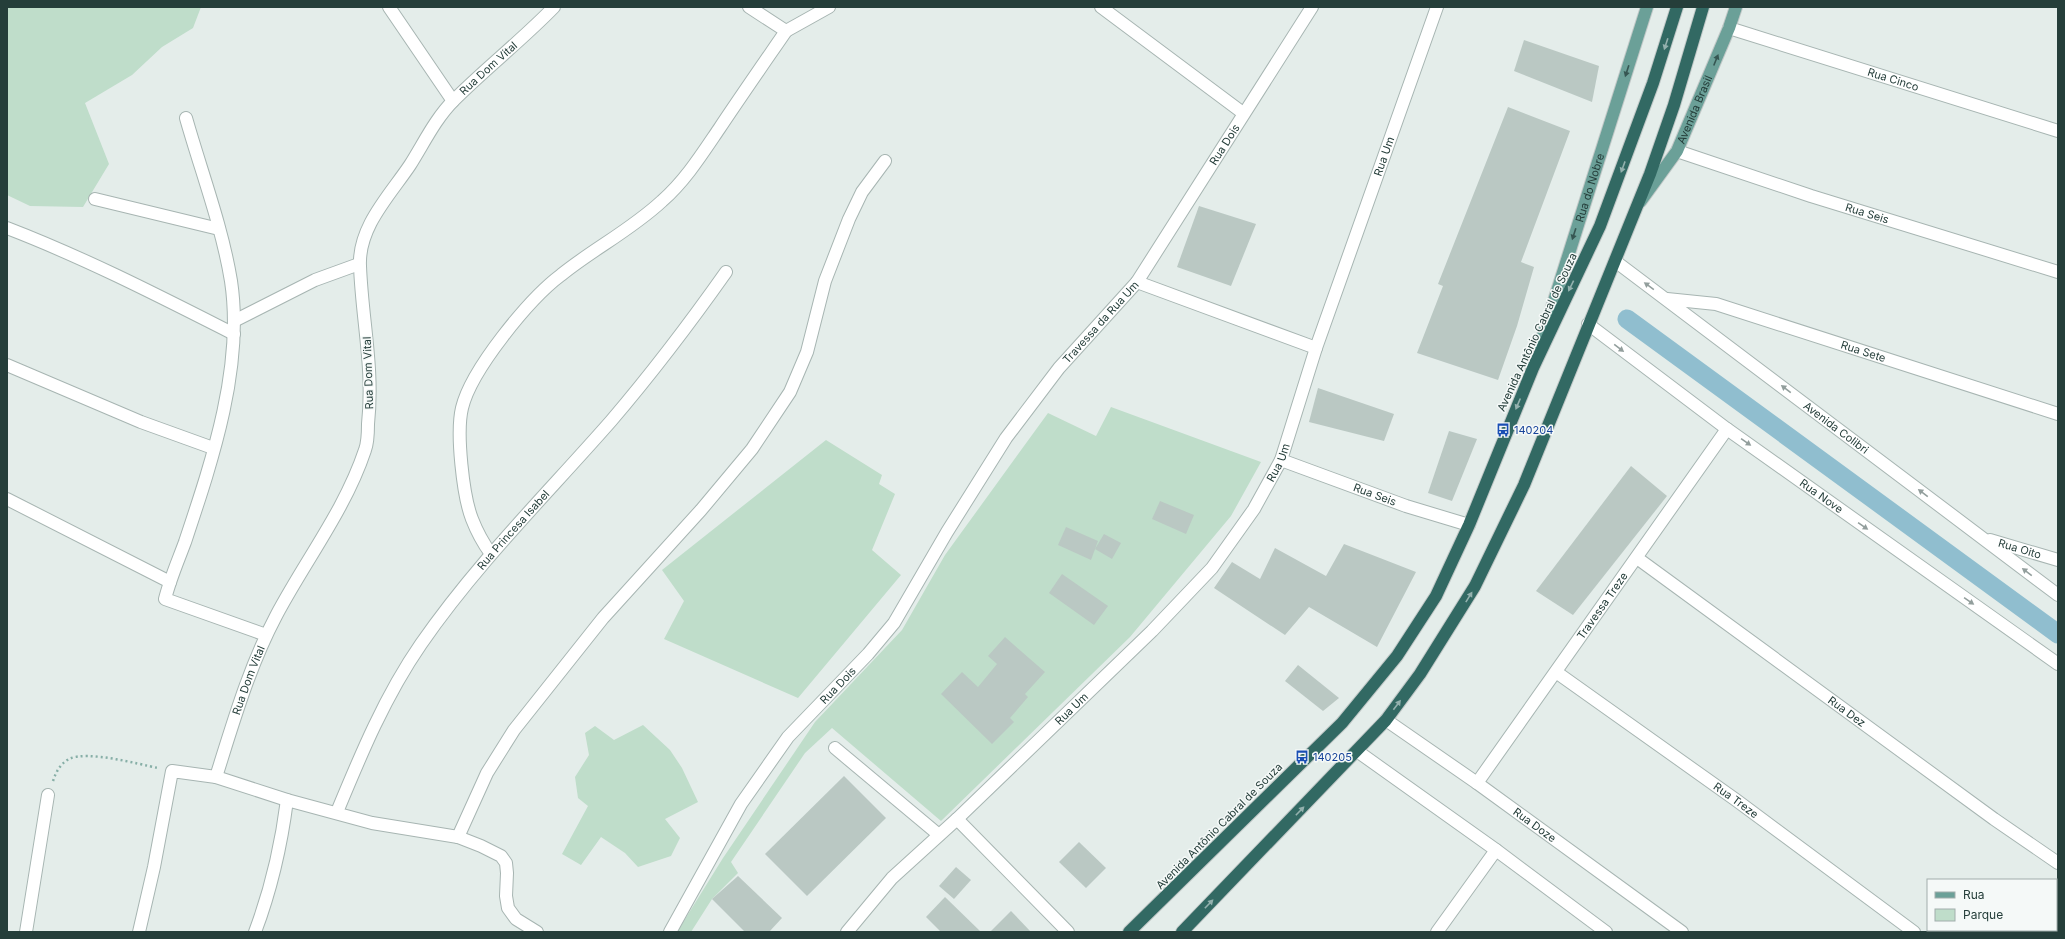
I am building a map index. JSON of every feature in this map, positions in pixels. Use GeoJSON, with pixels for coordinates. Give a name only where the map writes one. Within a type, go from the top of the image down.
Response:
{"type":"FeatureCollection","features":[{"type":"Feature","properties":{"kind":"highway","name":"Avenida Antônio Cabral de Souza"},"geometry":{"type":"LineString","coordinates":[[1129,932],[1342,723],[1397,656],[1436,596],[1469,525],[1533,368],[1600,226],[1653,83],[1678,7]]}},
{"type":"Feature","properties":{"kind":"highway"},"geometry":{"type":"LineString","coordinates":[[1182,932],[1386,720],[1420,674],[1475,586],[1524,485],[1588,324],[1638,205],[1674,105],[1703,7]]}},
{"type":"Feature","properties":{"kind":"main road","name":"Rua do Nobre"},"geometry":{"type":"LineString","coordinates":[[1533,368],[1569,248],[1648,7]]}},
{"type":"Feature","properties":{"kind":"main road","name":"Avenida Brasil"},"geometry":{"type":"LineString","coordinates":[[1638,205],[1677,151],[1729,28],[1736,7]]}},
{"type":"Feature","properties":{"kind":"street"},"geometry":{"type":"LineString","coordinates":[[389,7],[453,101]]}},
{"type":"Feature","properties":{"kind":"street","name":"Rua Dom Vital"},"geometry":{"type":"LineString","coordinates":[[216,777],[237,711],[266,635],[347,493],[366,448],[370,404],[369,353],[359,264],[365,235],[382,204],[410,164],[430,130],[453,101],[530,32],[554,7]]}},
{"type":"Feature","properties":{"kind":"street"},"geometry":{"type":"LineString","coordinates":[[749,7],[786,31]]}},
{"type":"Feature","properties":{"kind":"street"},"geometry":{"type":"LineString","coordinates":[[491,554],[479,536],[471,517],[462,467],[460,432],[462,408],[477,373],[530,302],[561,274],[630,227],[663,201],[691,170],[786,31],[829,7]]}},
{"type":"Feature","properties":{"kind":"street"},"geometry":{"type":"LineString","coordinates":[[1101,7],[1243,113]]}},
{"type":"Feature","properties":{"kind":"street","name":"Rua Dois"},"geometry":{"type":"LineString","coordinates":[[1137,282],[1243,113],[1312,7]]}},
{"type":"Feature","properties":{"kind":"street","name":"Rua Um"},"geometry":{"type":"LineString","coordinates":[[847,932],[892,878],[957,819],[1152,631],[1212,568],[1254,509],[1281,460],[1316,348],[1437,7]]}},
{"type":"Feature","properties":{"kind":"street","name":"Rua Cinco"},"geometry":{"type":"LineString","coordinates":[[1729,28],[2058,130]]}},
{"type":"Feature","properties":{"kind":"street"},"geometry":{"type":"LineString","coordinates":[[186,118],[226,253],[231,283],[234,334],[229,385],[204,484],[164,599],[266,635]]}},
{"type":"Feature","properties":{"kind":"street","name":"Rua Seis"},"geometry":{"type":"LineString","coordinates":[[1677,151],[1811,196],[2058,272]]}},
{"type":"Feature","properties":{"kind":"street"},"geometry":{"type":"LineString","coordinates":[[458,837],[487,773],[514,730],[603,618],[701,510],[752,449],[790,392],[807,352],[825,281],[849,219],[862,192],[885,161]]}},
{"type":"Feature","properties":{"kind":"street"},"geometry":{"type":"LineString","coordinates":[[96,199],[219,229]]}},
{"type":"Feature","properties":{"kind":"street"},"geometry":{"type":"LineString","coordinates":[[7,228],[58,247],[124,278],[234,334]]}},
{"type":"Feature","properties":{"kind":"street","name":"Avenida Colibri"},"geometry":{"type":"LineString","coordinates":[[1615,261],[1667,298],[2058,595]]}},
{"type":"Feature","properties":{"kind":"street"},"geometry":{"type":"LineString","coordinates":[[234,321],[315,280],[359,264]]}},
{"type":"Feature","properties":{"kind":"street","name":"Rua Princesa Isabel"},"geometry":{"type":"LineString","coordinates":[[337,812],[368,738],[394,686],[421,644],[491,554],[644,382],[726,272]]}},
{"type":"Feature","properties":{"kind":"street","name":"Travessa da Rua Um"},"geometry":{"type":"LineString","coordinates":[[1006,438],[1060,368],[1137,282],[1316,348]]}},
{"type":"Feature","properties":{"kind":"street","name":"Rua Sete"},"geometry":{"type":"LineString","coordinates":[[1667,298],[1716,304],[2058,414]]}},
{"type":"Feature","properties":{"kind":"street","name":"Rua Nove"},"geometry":{"type":"LineString","coordinates":[[1588,324],[1727,429],[2058,664]]}},
{"type":"Feature","properties":{"kind":"street"},"geometry":{"type":"LineString","coordinates":[[7,365],[141,422],[213,448]]}},
{"type":"Feature","properties":{"kind":"street","name":"Travessa Treze"},"geometry":{"type":"LineString","coordinates":[[1477,783],[1727,429]]}},
{"type":"Feature","properties":{"kind":"street","name":"Rua Dois"},"geometry":{"type":"LineString","coordinates":[[670,932],[741,804],[788,737],[868,654],[894,624],[947,532],[1006,438]]}},
{"type":"Feature","properties":{"kind":"street","name":"Rua Seis"},"geometry":{"type":"LineString","coordinates":[[1281,460],[1406,506],[1469,525]]}},
{"type":"Feature","properties":{"kind":"street"},"geometry":{"type":"LineString","coordinates":[[7,499],[170,582]]}},
{"type":"Feature","properties":{"kind":"street","name":"Rua Oito"},"geometry":{"type":"LineString","coordinates":[[1982,538],[2058,560]]}},
{"type":"Feature","properties":{"kind":"street","name":"Rua Dez"},"geometry":{"type":"LineString","coordinates":[[1636,558],[1994,820],[2058,863]]}},
{"type":"Feature","properties":{"kind":"street","name":"Rua Treze"},"geometry":{"type":"LineString","coordinates":[[1556,672],[1736,800],[1914,932]]}},
{"type":"Feature","properties":{"kind":"street","name":"Rua Doze"},"geometry":{"type":"LineString","coordinates":[[1386,720],[1477,783],[1682,932]]}},
{"type":"Feature","properties":{"kind":"street"},"geometry":{"type":"LineString","coordinates":[[834,748],[939,835]]}},
{"type":"Feature","properties":{"kind":"street"},"geometry":{"type":"LineString","coordinates":[[1357,751],[1496,850],[1606,932]]}},
{"type":"Feature","properties":{"kind":"street"},"geometry":{"type":"LineString","coordinates":[[139,932],[154,867],[172,771],[216,777],[288,800],[372,822],[458,837],[501,856],[506,863],[506,896],[508,908],[516,919],[537,932]]}},
{"type":"Feature","properties":{"kind":"street"},"geometry":{"type":"LineString","coordinates":[[26,932],[48,795]]}},
{"type":"Feature","properties":{"kind":"street"},"geometry":{"type":"LineString","coordinates":[[255,932],[269,895],[278,861],[288,800]]}},
{"type":"Feature","properties":{"kind":"street"},"geometry":{"type":"LineString","coordinates":[[957,819],[1068,932]]}},
{"type":"Feature","properties":{"kind":"street"},"geometry":{"type":"LineString","coordinates":[[1437,932],[1496,850]]}},
{"type":"Feature","properties":{"kind":"path"},"geometry":{"type":"LineString","coordinates":[[48,795],[56,770],[69,759],[82,756],[108,758],[172,771]]}},
{"type":"Feature","properties":{"kind":"green space"},"geometry":{"type":"Polygon","coordinates":[[[7,7],[201,7],[193,28],[162,47],[132,75],[85,103],[109,164],[83,207],[30,206],[7,195],[7,7]]]}},
{"type":"Feature","properties":{"kind":"green space"},"geometry":{"type":"Polygon","coordinates":[[[1111,407],[1261,462],[1231,516],[1130,637],[941,821],[832,728],[805,753],[731,862],[738,873],[712,899],[691,932],[677,932],[723,858],[815,722],[902,630],[945,555],[1048,413],[1096,436],[1111,407]]]}},
{"type":"Feature","properties":{"kind":"green space"},"geometry":{"type":"Polygon","coordinates":[[[826,440],[882,475],[879,484],[895,494],[872,550],[901,575],[798,698],[664,639],[684,601],[662,570],[826,440]]]}},
{"type":"Feature","properties":{"kind":"green space"},"geometry":{"type":"Polygon","coordinates":[[[643,725],[670,750],[682,768],[698,802],[665,819],[680,838],[671,856],[638,867],[625,853],[601,837],[581,865],[562,854],[588,806],[578,798],[575,777],[589,755],[585,733],[595,726],[614,740],[643,725]]]}},
{"type":"Feature","properties":{"kind":"building"},"geometry":{"type":"Polygon","coordinates":[[[1524,40],[1599,66],[1592,102],[1514,71],[1524,40]]]}},
{"type":"Feature","properties":{"kind":"building"},"geometry":{"type":"Polygon","coordinates":[[[1508,107],[1570,131],[1521,262],[1534,267],[1517,326],[1498,380],[1417,353],[1443,286],[1438,284],[1508,107]]]}},
{"type":"Feature","properties":{"kind":"building"},"geometry":{"type":"Polygon","coordinates":[[[1199,206],[1256,224],[1231,286],[1177,267],[1199,206]]]}},
{"type":"Feature","properties":{"kind":"building"},"geometry":{"type":"Polygon","coordinates":[[[1318,388],[1394,414],[1384,441],[1309,422],[1318,388]]]}},
{"type":"Feature","properties":{"kind":"building"},"geometry":{"type":"Polygon","coordinates":[[[1449,431],[1477,439],[1452,501],[1428,493],[1449,431]]]}},
{"type":"Feature","properties":{"kind":"building"},"geometry":{"type":"Polygon","coordinates":[[[1631,466],[1667,496],[1573,615],[1536,591],[1631,466]]]}},
{"type":"Feature","properties":{"kind":"building"},"geometry":{"type":"Polygon","coordinates":[[[1160,501],[1194,515],[1186,534],[1152,519],[1160,501]]]}},
{"type":"Feature","properties":{"kind":"building"},"geometry":{"type":"Polygon","coordinates":[[[1066,527],[1098,541],[1091,560],[1058,545],[1066,527]]]}},
{"type":"Feature","properties":{"kind":"building"},"geometry":{"type":"Polygon","coordinates":[[[1104,534],[1121,543],[1112,559],[1095,549],[1104,534]]]}},
{"type":"Feature","properties":{"kind":"building"},"geometry":{"type":"Polygon","coordinates":[[[1344,544],[1416,572],[1377,647],[1309,607],[1285,635],[1214,588],[1232,562],[1260,579],[1275,548],[1326,576],[1344,544]]]}},
{"type":"Feature","properties":{"kind":"building"},"geometry":{"type":"Polygon","coordinates":[[[1062,574],[1108,606],[1094,625],[1049,593],[1062,574]]]}},
{"type":"Feature","properties":{"kind":"building"},"geometry":{"type":"Polygon","coordinates":[[[1005,637],[1045,672],[1025,694],[1028,697],[1010,718],[1014,722],[992,744],[941,694],[962,672],[978,687],[997,664],[988,656],[1005,637]]]}},
{"type":"Feature","properties":{"kind":"building"},"geometry":{"type":"Polygon","coordinates":[[[1298,665],[1339,698],[1323,711],[1285,681],[1298,665]]]}},
{"type":"Feature","properties":{"kind":"building"},"geometry":{"type":"Polygon","coordinates":[[[844,776],[886,818],[807,896],[765,854],[844,776]]]}},
{"type":"Feature","properties":{"kind":"building"},"geometry":{"type":"Polygon","coordinates":[[[1079,842],[1106,868],[1086,888],[1059,862],[1079,842]]]}},
{"type":"Feature","properties":{"kind":"building"},"geometry":{"type":"Polygon","coordinates":[[[956,867],[971,880],[954,899],[939,886],[956,867]]]}},
{"type":"Feature","properties":{"kind":"building"},"geometry":{"type":"Polygon","coordinates":[[[738,876],[782,918],[769,932],[745,932],[712,899],[738,876]]]}},
{"type":"Feature","properties":{"kind":"building"},"geometry":{"type":"Polygon","coordinates":[[[945,897],[981,932],[941,932],[926,917],[945,897]]]}},
{"type":"Feature","properties":{"kind":"building"},"geometry":{"type":"Polygon","coordinates":[[[1011,911],[1031,932],[990,932],[1011,911]]]}},
{"type":"Feature","properties":{"kind":"waterway"},"geometry":{"type":"LineString","coordinates":[[1627,319],[2058,634]]}},
{"type":"Feature","properties":{"kind":"place","name":"140204"},"geometry":{"type":"Point","coordinates":[1503,430]}},
{"type":"Feature","properties":{"kind":"place","name":"140205"},"geometry":{"type":"Point","coordinates":[1302,757]}}]}
